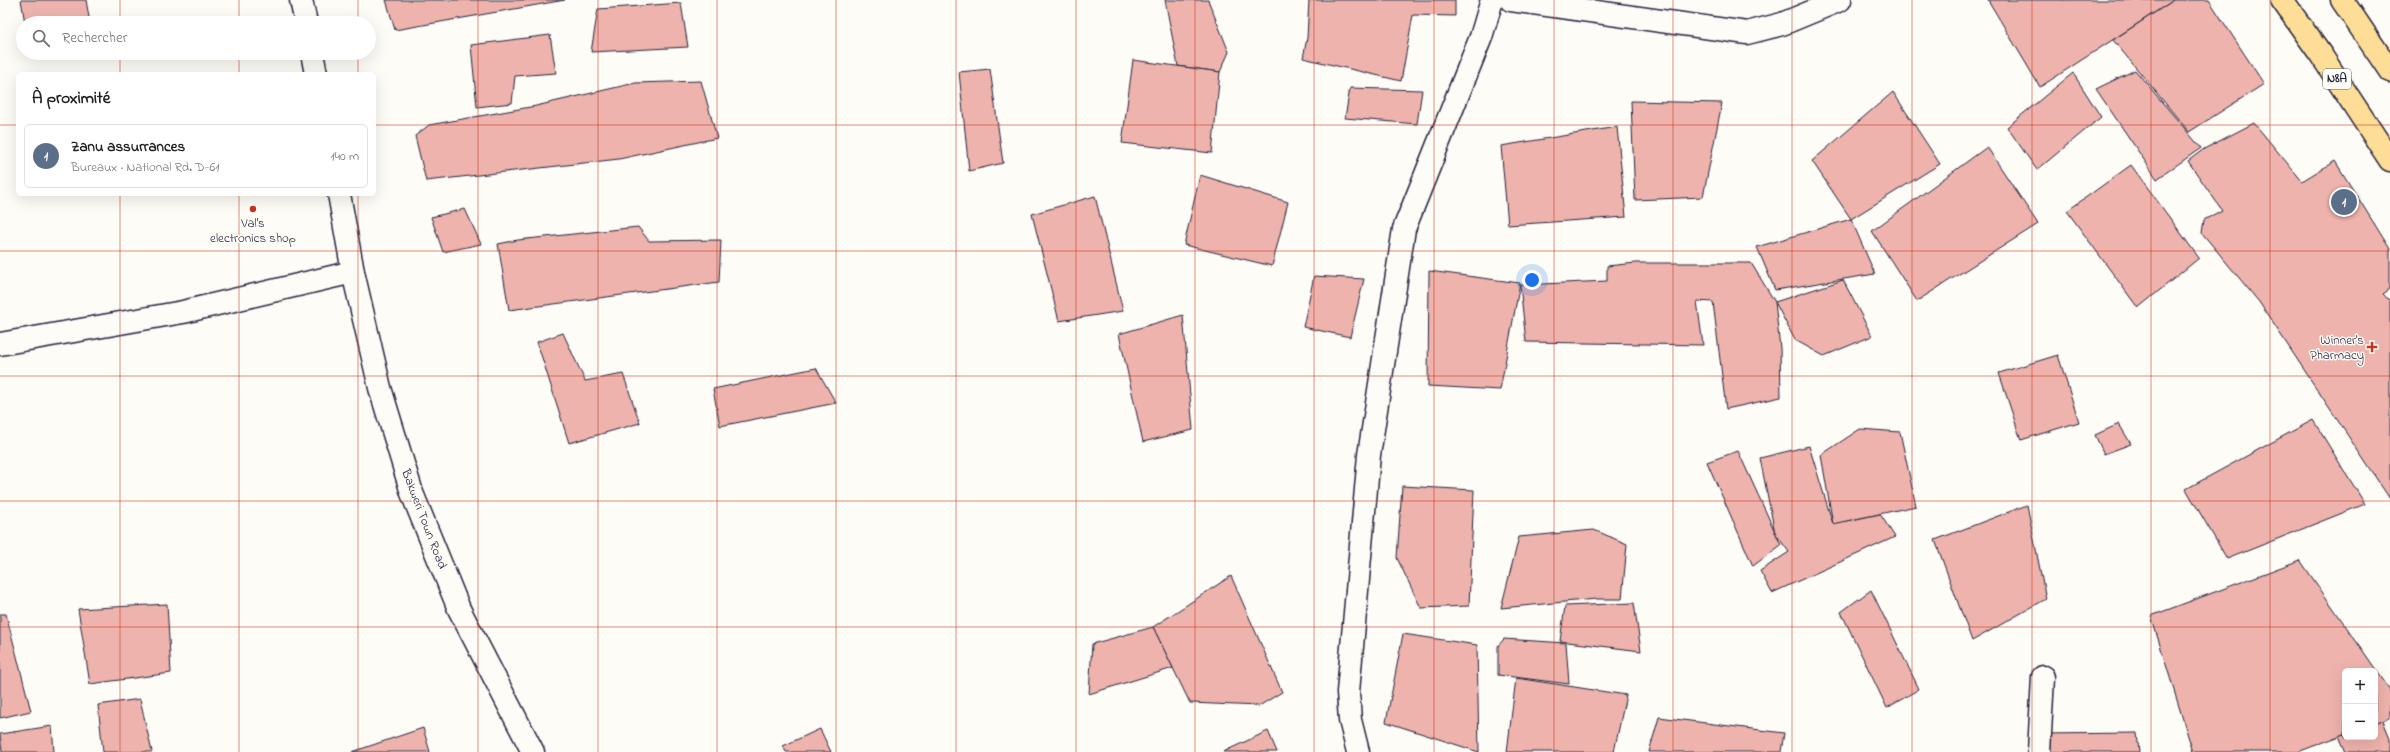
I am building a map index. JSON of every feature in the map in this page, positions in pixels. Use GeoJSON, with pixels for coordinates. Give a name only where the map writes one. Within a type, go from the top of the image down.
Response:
{"type":"FeatureCollection","features":[{"type":"Feature","properties":{"kind":"highway","name":"N8A"},"geometry":{"type":"LineString","coordinates":[[2282,0],[2321,55],[2390,160]]}},
{"type":"Feature","properties":{"kind":"highway"},"geometry":{"type":"LineString","coordinates":[[2342,0],[2390,71]]}},
{"type":"Feature","properties":{"kind":"street"},"geometry":{"type":"LineString","coordinates":[[301,0],[304,16]]}},
{"type":"Feature","properties":{"kind":"street"},"geometry":{"type":"LineString","coordinates":[[1358,752],[1350,720],[1348,692],[1369,455],[1404,229],[1481,37],[1492,0]]}},
{"type":"Feature","properties":{"kind":"street"},"geometry":{"type":"LineString","coordinates":[[1511,0],[1747,34],[1782,24],[1840,0]]}},
{"type":"Feature","properties":{"kind":"street"},"geometry":{"type":"LineString","coordinates":[[313,60],[316,72]]}},
{"type":"Feature","properties":{"kind":"street","name":"Bakweri Town Road"},"geometry":{"type":"LineString","coordinates":[[339,196],[353,272],[380,388],[412,493],[458,609],[533,752]]}},
{"type":"Feature","properties":{"kind":"street"},"geometry":{"type":"LineString","coordinates":[[0,344],[183,312],[353,272]]}},
{"type":"Feature","properties":{"kind":"street"},"geometry":{"type":"LineString","coordinates":[[2039,752],[2043,677]]}},
{"type":"Feature","properties":{"kind":"building"},"geometry":{"type":"Polygon","coordinates":[[[21,0],[86,0],[89,16],[24,16],[21,0]]]}},
{"type":"Feature","properties":{"kind":"building"},"geometry":{"type":"Polygon","coordinates":[[[386,0],[565,0],[395,30],[386,0]]]}},
{"type":"Feature","properties":{"kind":"building"},"geometry":{"type":"Polygon","coordinates":[[[1165,0],[1208,0],[1229,52],[1220,72],[1178,66],[1165,0]]]}},
{"type":"Feature","properties":{"kind":"building"},"geometry":{"type":"Polygon","coordinates":[[[1309,0],[1455,0],[1455,16],[1413,15],[1401,81],[1303,58],[1307,38],[1309,0]]]}},
{"type":"Feature","properties":{"kind":"building"},"geometry":{"type":"Polygon","coordinates":[[[1988,0],[2174,0],[2040,87],[1988,0]]]}},
{"type":"Feature","properties":{"kind":"building"},"geometry":{"type":"Polygon","coordinates":[[[2174,0],[2209,0],[2264,84],[2189,132],[2113,40],[2174,0]]]}},
{"type":"Feature","properties":{"kind":"building"},"geometry":{"type":"Polygon","coordinates":[[[681,3],[688,47],[591,52],[598,9],[681,3]]]}},
{"type":"Feature","properties":{"kind":"building"},"geometry":{"type":"Polygon","coordinates":[[[550,35],[556,73],[515,76],[512,103],[477,107],[471,45],[550,35]]]}},
{"type":"Feature","properties":{"kind":"building"},"geometry":{"type":"Polygon","coordinates":[[[1133,60],[1220,72],[1212,153],[1122,143],[1133,60]]]}},
{"type":"Feature","properties":{"kind":"building"},"geometry":{"type":"Polygon","coordinates":[[[990,69],[1003,163],[969,171],[959,72],[990,69]]]}},
{"type":"Feature","properties":{"kind":"building"},"geometry":{"type":"Polygon","coordinates":[[[2135,70],[2201,148],[2157,179],[2096,89],[2135,70]]]}},
{"type":"Feature","properties":{"kind":"building"},"geometry":{"type":"Polygon","coordinates":[[[2073,73],[2101,117],[2037,170],[2007,127],[2073,73]]]}},
{"type":"Feature","properties":{"kind":"building"},"geometry":{"type":"Polygon","coordinates":[[[701,81],[717,138],[619,159],[426,181],[415,136],[429,125],[536,106],[635,83],[701,81]]]}},
{"type":"Feature","properties":{"kind":"building"},"geometry":{"type":"Polygon","coordinates":[[[1350,88],[1422,90],[1417,124],[1345,118],[1350,88]]]}},
{"type":"Feature","properties":{"kind":"building"},"geometry":{"type":"Polygon","coordinates":[[[1893,92],[1940,164],[1851,219],[1812,161],[1893,92]]]}},
{"type":"Feature","properties":{"kind":"building"},"geometry":{"type":"Polygon","coordinates":[[[1631,101],[1722,103],[1703,197],[1635,200],[1631,101]]]}},
{"type":"Feature","properties":{"kind":"building"},"geometry":{"type":"Polygon","coordinates":[[[2254,123],[2302,181],[2335,161],[2390,249],[2390,289],[2383,294],[2390,301],[2390,499],[2259,302],[2202,233],[2204,220],[2222,210],[2188,161],[2204,149],[2254,123]]]}},
{"type":"Feature","properties":{"kind":"building"},"geometry":{"type":"Polygon","coordinates":[[[1617,127],[1626,217],[1508,225],[1501,146],[1617,127]]]}},
{"type":"Feature","properties":{"kind":"building"},"geometry":{"type":"Polygon","coordinates":[[[1987,147],[2038,224],[1917,301],[1872,231],[1987,147]]]}},
{"type":"Feature","properties":{"kind":"building"},"geometry":{"type":"Polygon","coordinates":[[[2131,165],[2199,258],[2138,308],[2067,211],[2131,165]]]}},
{"type":"Feature","properties":{"kind":"building"},"geometry":{"type":"Polygon","coordinates":[[[1200,175],[1288,202],[1272,266],[1184,245],[1200,175]]]}},
{"type":"Feature","properties":{"kind":"building"},"geometry":{"type":"Polygon","coordinates":[[[1095,196],[1123,311],[1059,321],[1032,214],[1095,196]]]}},
{"type":"Feature","properties":{"kind":"building"},"geometry":{"type":"Polygon","coordinates":[[[465,209],[481,244],[443,252],[431,217],[465,209]]]}},
{"type":"Feature","properties":{"kind":"building"},"geometry":{"type":"Polygon","coordinates":[[[1851,219],[1875,274],[1775,290],[1757,247],[1851,219]]]}},
{"type":"Feature","properties":{"kind":"building"},"geometry":{"type":"Polygon","coordinates":[[[638,227],[649,241],[721,240],[719,282],[509,310],[498,244],[518,240],[638,227]]]}},
{"type":"Feature","properties":{"kind":"building"},"geometry":{"type":"Polygon","coordinates":[[[1636,263],[1751,263],[1775,302],[1780,348],[1781,397],[1726,409],[1713,302],[1697,301],[1703,345],[1526,342],[1520,285],[1607,281],[1607,266],[1636,263]]]}},
{"type":"Feature","properties":{"kind":"building"},"geometry":{"type":"Polygon","coordinates":[[[1429,271],[1520,283],[1500,390],[1428,386],[1429,271]]]}},
{"type":"Feature","properties":{"kind":"building"},"geometry":{"type":"Polygon","coordinates":[[[1314,276],[1364,279],[1350,337],[1303,327],[1314,276]]]}},
{"type":"Feature","properties":{"kind":"building"},"geometry":{"type":"Polygon","coordinates":[[[1843,280],[1872,336],[1824,356],[1795,340],[1775,302],[1843,280]]]}},
{"type":"Feature","properties":{"kind":"building"},"geometry":{"type":"Polygon","coordinates":[[[1183,315],[1193,430],[1143,442],[1119,334],[1183,315]]]}},
{"type":"Feature","properties":{"kind":"building"},"geometry":{"type":"Polygon","coordinates":[[[563,333],[585,381],[623,374],[640,423],[569,443],[537,342],[563,333]]]}},
{"type":"Feature","properties":{"kind":"building"},"geometry":{"type":"Polygon","coordinates":[[[2058,355],[2079,422],[2021,440],[1999,373],[2058,355]]]}},
{"type":"Feature","properties":{"kind":"building"},"geometry":{"type":"Polygon","coordinates":[[[816,368],[836,403],[720,426],[713,389],[816,368]]]}},
{"type":"Feature","properties":{"kind":"building"},"geometry":{"type":"Polygon","coordinates":[[[2313,420],[2365,504],[2227,559],[2186,489],[2313,420]]]}},
{"type":"Feature","properties":{"kind":"building"},"geometry":{"type":"Polygon","coordinates":[[[2119,424],[2131,444],[2104,454],[2095,435],[2119,424]]]}},
{"type":"Feature","properties":{"kind":"building"},"geometry":{"type":"Polygon","coordinates":[[[1860,429],[1900,432],[1916,506],[1833,524],[1821,455],[1860,429]]]}},
{"type":"Feature","properties":{"kind":"building"},"geometry":{"type":"Polygon","coordinates":[[[1809,446],[1833,524],[1880,514],[1895,537],[1772,593],[1760,571],[1789,552],[1775,533],[1760,458],[1809,446]]]}},
{"type":"Feature","properties":{"kind":"building"},"geometry":{"type":"Polygon","coordinates":[[[1738,451],[1781,545],[1753,566],[1707,462],[1738,451]]]}},
{"type":"Feature","properties":{"kind":"building"},"geometry":{"type":"Polygon","coordinates":[[[1402,486],[1474,490],[1469,606],[1421,608],[1397,558],[1402,486]]]}},
{"type":"Feature","properties":{"kind":"building"},"geometry":{"type":"Polygon","coordinates":[[[2027,505],[2046,599],[1972,641],[1935,540],[2027,505]]]}},
{"type":"Feature","properties":{"kind":"building"},"geometry":{"type":"Polygon","coordinates":[[[1594,530],[1627,544],[1622,599],[1596,599],[1501,608],[1519,537],[1594,530]]]}},
{"type":"Feature","properties":{"kind":"building"},"geometry":{"type":"Polygon","coordinates":[[[2300,560],[2375,668],[2342,668],[2342,735],[2298,752],[2193,752],[2151,616],[2300,560]]]}},
{"type":"Feature","properties":{"kind":"building"},"geometry":{"type":"Polygon","coordinates":[[[1231,576],[1282,692],[1259,706],[1190,703],[1153,627],[1231,576]]]}},
{"type":"Feature","properties":{"kind":"building"},"geometry":{"type":"Polygon","coordinates":[[[1871,590],[1919,689],[1887,708],[1841,612],[1871,590]]]}},
{"type":"Feature","properties":{"kind":"building"},"geometry":{"type":"Polygon","coordinates":[[[1634,603],[1641,651],[1560,641],[1565,606],[1634,603]]]}},
{"type":"Feature","properties":{"kind":"building"},"geometry":{"type":"Polygon","coordinates":[[[167,604],[171,673],[90,684],[78,609],[167,604]]]}},
{"type":"Feature","properties":{"kind":"building"},"geometry":{"type":"Polygon","coordinates":[[[0,614],[6,614],[31,711],[0,718],[0,614]]]}},
{"type":"Feature","properties":{"kind":"building"},"geometry":{"type":"Polygon","coordinates":[[[1153,627],[1173,668],[1089,694],[1092,644],[1153,627]]]}},
{"type":"Feature","properties":{"kind":"building"},"geometry":{"type":"Polygon","coordinates":[[[1403,634],[1477,645],[1479,752],[1386,722],[1403,634]]]}},
{"type":"Feature","properties":{"kind":"building"},"geometry":{"type":"Polygon","coordinates":[[[1504,639],[1566,643],[1569,684],[1498,675],[1498,646],[1504,639]]]}},
{"type":"Feature","properties":{"kind":"building"},"geometry":{"type":"Polygon","coordinates":[[[2378,673],[2390,690],[2390,718],[2378,723],[2378,673]]]}},
{"type":"Feature","properties":{"kind":"building"},"geometry":{"type":"Polygon","coordinates":[[[1516,678],[1626,695],[1614,752],[1507,752],[1516,678]]]}},
{"type":"Feature","properties":{"kind":"building"},"geometry":{"type":"Polygon","coordinates":[[[140,699],[152,752],[103,752],[98,705],[140,699]]]}},
{"type":"Feature","properties":{"kind":"building"},"geometry":{"type":"Polygon","coordinates":[[[1659,717],[1784,733],[1781,752],[1649,752],[1659,717]]]}},
{"type":"Feature","properties":{"kind":"building"},"geometry":{"type":"Polygon","coordinates":[[[2383,721],[2390,738],[2390,752],[2346,752],[2339,736],[2342,735],[2342,740],[2378,740],[2378,723],[2383,721]]]}},
{"type":"Feature","properties":{"kind":"building"},"geometry":{"type":"Polygon","coordinates":[[[52,726],[54,752],[2,752],[0,734],[52,726]]]}},
{"type":"Feature","properties":{"kind":"building"},"geometry":{"type":"Polygon","coordinates":[[[423,728],[430,752],[352,752],[423,728]]]}},
{"type":"Feature","properties":{"kind":"building"},"geometry":{"type":"Polygon","coordinates":[[[820,729],[831,752],[786,752],[783,746],[820,729]]]}},
{"type":"Feature","properties":{"kind":"building"},"geometry":{"type":"Polygon","coordinates":[[[1268,731],[1277,752],[1223,752],[1268,731]]]}},
{"type":"Feature","properties":{"kind":"building"},"geometry":{"type":"Polygon","coordinates":[[[2137,733],[2139,752],[2043,752],[2040,734],[2137,733]]]}},
{"type":"Feature","properties":{"kind":"place","name":"Zanu assurrances"},"geometry":{"type":"Point","coordinates":[2344,202]}},
{"type":"Feature","properties":{"kind":"place","name":"Val's electronics shop"},"geometry":{"type":"Point","coordinates":[253,209]}},
{"type":"Feature","properties":{"kind":"place","name":"Winner's Pharmacy"},"geometry":{"type":"Point","coordinates":[2372,347]}}]}
